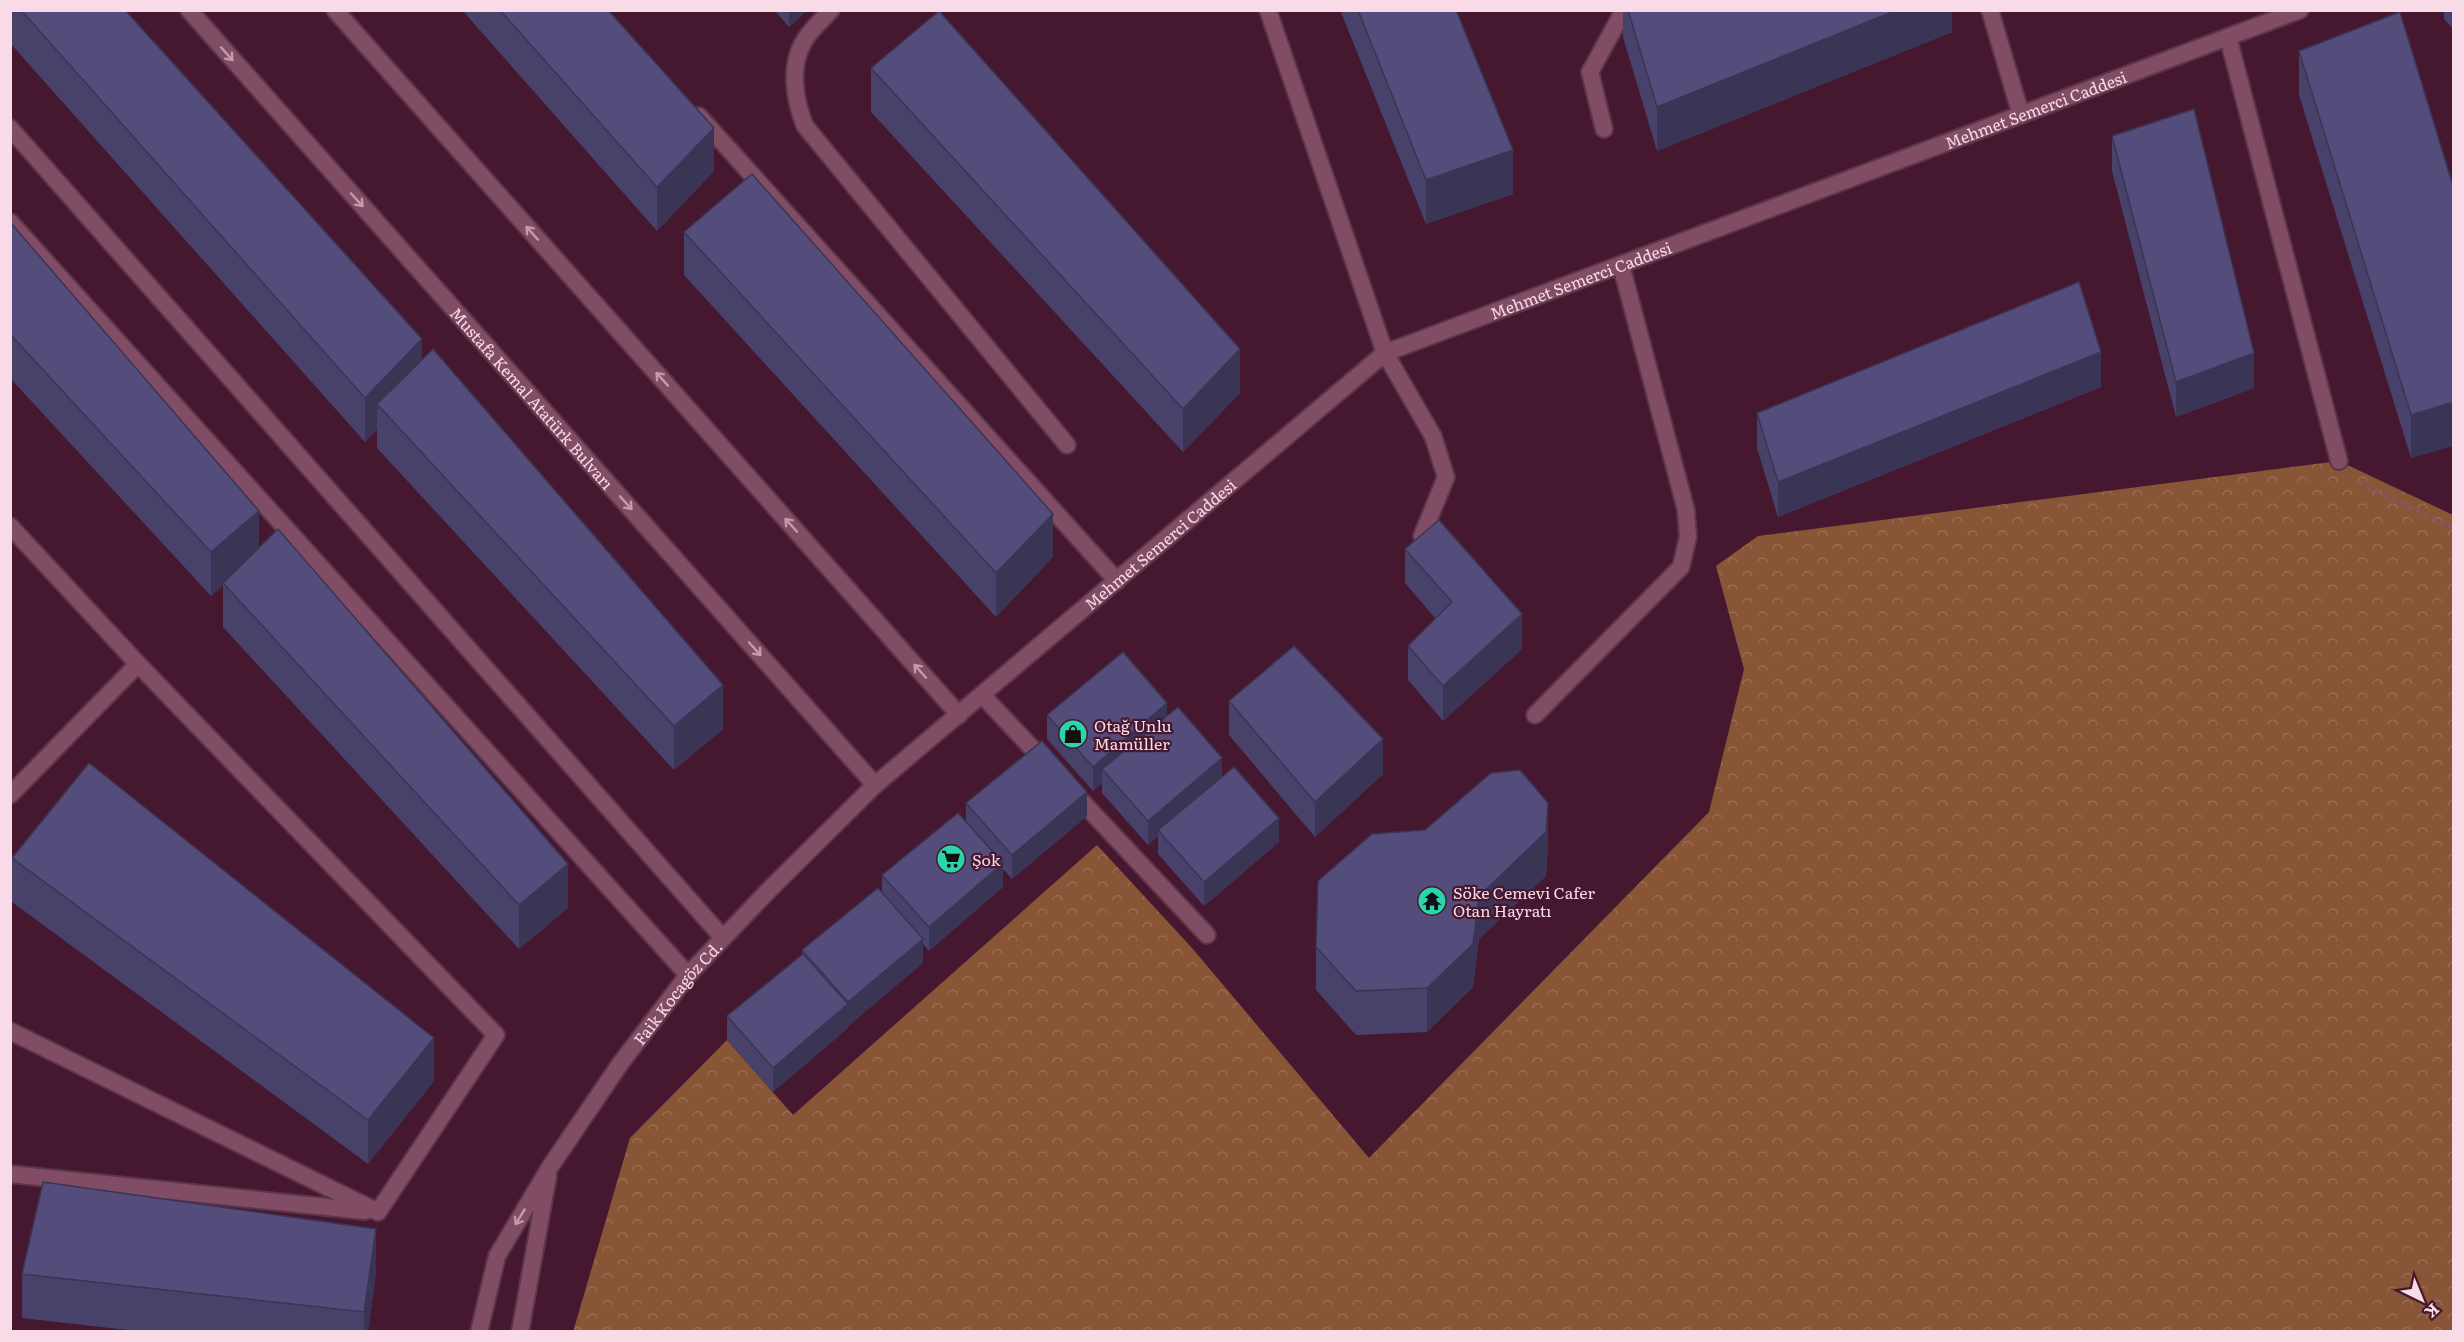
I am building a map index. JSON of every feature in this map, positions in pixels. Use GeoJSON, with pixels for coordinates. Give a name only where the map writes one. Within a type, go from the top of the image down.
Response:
{"type":"FeatureCollection","features":[{"type":"Feature","properties":{"kind":"street","name":"Mustafa Kemal Atatürk Bulvarı"},"geometry":{"type":"LineString","coordinates":[[189,10],[875,785]]}},
{"type":"Feature","properties":{"kind":"street"},"geometry":{"type":"LineString","coordinates":[[335,10],[959,715]]}},
{"type":"Feature","properties":{"kind":"street"},"geometry":{"type":"LineString","coordinates":[[831,10],[803,42],[798,58],[795,91],[798,110],[805,126],[1066,445]]}},
{"type":"Feature","properties":{"kind":"street"},"geometry":{"type":"LineString","coordinates":[[1268,10],[1385,353],[1433,436],[1446,477],[1422,536]]}},
{"type":"Feature","properties":{"kind":"street"},"geometry":{"type":"LineString","coordinates":[[1604,129],[1590,72],[1624,10]]}},
{"type":"Feature","properties":{"kind":"street"},"geometry":{"type":"LineString","coordinates":[[1990,10],[2021,115]]}},
{"type":"Feature","properties":{"kind":"street","name":"Mehmet Semerci Caddesi"},"geometry":{"type":"LineString","coordinates":[[959,715],[1385,353],[2300,10]]}},
{"type":"Feature","properties":{"kind":"street"},"geometry":{"type":"LineString","coordinates":[[2228,37],[2339,461]]}},
{"type":"Feature","properties":{"kind":"street"},"geometry":{"type":"LineString","coordinates":[[685,100],[1117,580]]}},
{"type":"Feature","properties":{"kind":"street"},"geometry":{"type":"LineString","coordinates":[[10,128],[723,938]]}},
{"type":"Feature","properties":{"kind":"street"},"geometry":{"type":"LineString","coordinates":[[10,222],[688,975]]}},
{"type":"Feature","properties":{"kind":"street"},"geometry":{"type":"LineString","coordinates":[[1535,715],[1681,567],[1688,537],[1686,510],[1621,265]]}},
{"type":"Feature","properties":{"kind":"street"},"geometry":{"type":"LineString","coordinates":[[10,526],[138,664],[496,1035],[378,1212]]}},
{"type":"Feature","properties":{"kind":"street"},"geometry":{"type":"LineString","coordinates":[[10,795],[138,664]]}},
{"type":"Feature","properties":{"kind":"street"},"geometry":{"type":"LineString","coordinates":[[982,695],[1207,935]]}},
{"type":"Feature","properties":{"kind":"street","name":"Faik Kocagöz Cd."},"geometry":{"type":"LineString","coordinates":[[480,1332],[497,1256],[550,1167],[620,1064],[688,975],[875,785],[959,715]]}},
{"type":"Feature","properties":{"kind":"street"},"geometry":{"type":"LineString","coordinates":[[10,1031],[378,1212]]}},
{"type":"Feature","properties":{"kind":"street"},"geometry":{"type":"LineString","coordinates":[[520,1332],[550,1167]]}},
{"type":"Feature","properties":{"kind":"street"},"geometry":{"type":"LineString","coordinates":[[10,1174],[378,1212]]}},
{"type":"Feature","properties":{"kind":"path"},"geometry":{"type":"LineString","coordinates":[[2339,461],[2346,472],[2375,491],[2454,528]]}},
{"type":"Feature","properties":{"kind":"green space"},"geometry":{"type":"Polygon","coordinates":[[[2339,461],[2453,515],[2453,1331],[573,1332],[630,1138],[727,1040],[793,1115],[1097,845],[1192,948],[1369,1158],[1709,812],[1744,669],[1716,566],[1758,536],[2339,461]]]}},
{"type":"Feature","properties":{"kind":"building"},"geometry":{"type":"Polygon","coordinates":[[[21,10],[125,10],[422,339],[365,398],[21,10]]]}},
{"type":"Feature","properties":{"kind":"building"},"geometry":{"type":"Polygon","coordinates":[[[500,10],[608,10],[714,128],[657,187],[500,10]]]}},
{"type":"Feature","properties":{"kind":"building"},"geometry":{"type":"Polygon","coordinates":[[[1358,10],[1456,10],[1513,150],[1426,180],[1358,10]]]}},
{"type":"Feature","properties":{"kind":"building"},"geometry":{"type":"Polygon","coordinates":[[[1628,10],[1897,10],[1657,107],[1628,10]]]}},
{"type":"Feature","properties":{"kind":"building"},"geometry":{"type":"Polygon","coordinates":[[[939,11],[1240,349],[1183,409],[871,68],[939,11]]]}},
{"type":"Feature","properties":{"kind":"building"},"geometry":{"type":"Polygon","coordinates":[[[2400,12],[2454,189],[2454,402],[2411,415],[2299,51],[2400,12]]]}},
{"type":"Feature","properties":{"kind":"building"},"geometry":{"type":"Polygon","coordinates":[[[2194,109],[2254,353],[2176,382],[2112,136],[2194,109]]]}},
{"type":"Feature","properties":{"kind":"building"},"geometry":{"type":"Polygon","coordinates":[[[752,174],[1053,514],[996,573],[684,232],[752,174]]]}},
{"type":"Feature","properties":{"kind":"building"},"geometry":{"type":"Polygon","coordinates":[[[10,222],[259,511],[211,552],[10,334],[10,222]]]}},
{"type":"Feature","properties":{"kind":"building"},"geometry":{"type":"Polygon","coordinates":[[[2079,282],[2101,352],[1778,482],[1757,413],[2079,282]]]}},
{"type":"Feature","properties":{"kind":"building"},"geometry":{"type":"Polygon","coordinates":[[[433,349],[723,685],[674,726],[377,404],[433,349]]]}},
{"type":"Feature","properties":{"kind":"building"},"geometry":{"type":"Polygon","coordinates":[[[1439,520],[1522,614],[1443,686],[1408,646],[1452,602],[1405,549],[1439,520]]]}},
{"type":"Feature","properties":{"kind":"building"},"geometry":{"type":"Polygon","coordinates":[[[278,529],[568,864],[519,905],[223,583],[278,529]]]}},
{"type":"Feature","properties":{"kind":"building"},"geometry":{"type":"Polygon","coordinates":[[[1294,646],[1383,739],[1315,802],[1229,701],[1294,646]]]}},
{"type":"Feature","properties":{"kind":"building"},"geometry":{"type":"Polygon","coordinates":[[[1123,652],[1167,703],[1093,767],[1047,715],[1123,652]]]}},
{"type":"Feature","properties":{"kind":"building"},"geometry":{"type":"Polygon","coordinates":[[[1178,707],[1222,758],[1148,821],[1102,769],[1178,707]]]}},
{"type":"Feature","properties":{"kind":"building"},"geometry":{"type":"Polygon","coordinates":[[[1042,741],[1087,792],[1012,855],[966,803],[1042,741]]]}},
{"type":"Feature","properties":{"kind":"building"},"geometry":{"type":"Polygon","coordinates":[[[89,763],[434,1038],[368,1120],[12,858],[89,763]]]}},
{"type":"Feature","properties":{"kind":"building"},"geometry":{"type":"Polygon","coordinates":[[[1234,767],[1279,818],[1204,882],[1158,830],[1234,767]]]}},
{"type":"Feature","properties":{"kind":"building","name":"Söke Cemevi Cafer Otan Hayratı"},"geometry":{"type":"Polygon","coordinates":[[[1520,770],[1548,803],[1546,832],[1479,896],[1473,944],[1427,988],[1356,991],[1316,947],[1318,881],[1372,834],[1425,830],[1491,773],[1520,770]]]}},
{"type":"Feature","properties":{"kind":"building"},"geometry":{"type":"Polygon","coordinates":[[[958,813],[1003,863],[929,927],[882,875],[958,813]]]}},
{"type":"Feature","properties":{"kind":"building"},"geometry":{"type":"Polygon","coordinates":[[[878,888],[923,939],[848,1002],[802,950],[878,888]]]}},
{"type":"Feature","properties":{"kind":"building"},"geometry":{"type":"Polygon","coordinates":[[[803,954],[848,1004],[773,1068],[727,1016],[803,954]]]}},
{"type":"Feature","properties":{"kind":"building"},"geometry":{"type":"Polygon","coordinates":[[[43,1182],[376,1229],[364,1312],[22,1274],[43,1182]]]}},
{"type":"Feature","properties":{"kind":"place","name":"Otağ Unlu Mamüller"},"geometry":{"type":"Point","coordinates":[1073,734]}},
{"type":"Feature","properties":{"kind":"place","name":"Şok"},"geometry":{"type":"Point","coordinates":[951,859]}},
{"type":"Feature","properties":{"kind":"place","name":"Söke Cemevi Cafer Otan Hayratı"},"geometry":{"type":"Point","coordinates":[1432,901]}}]}
